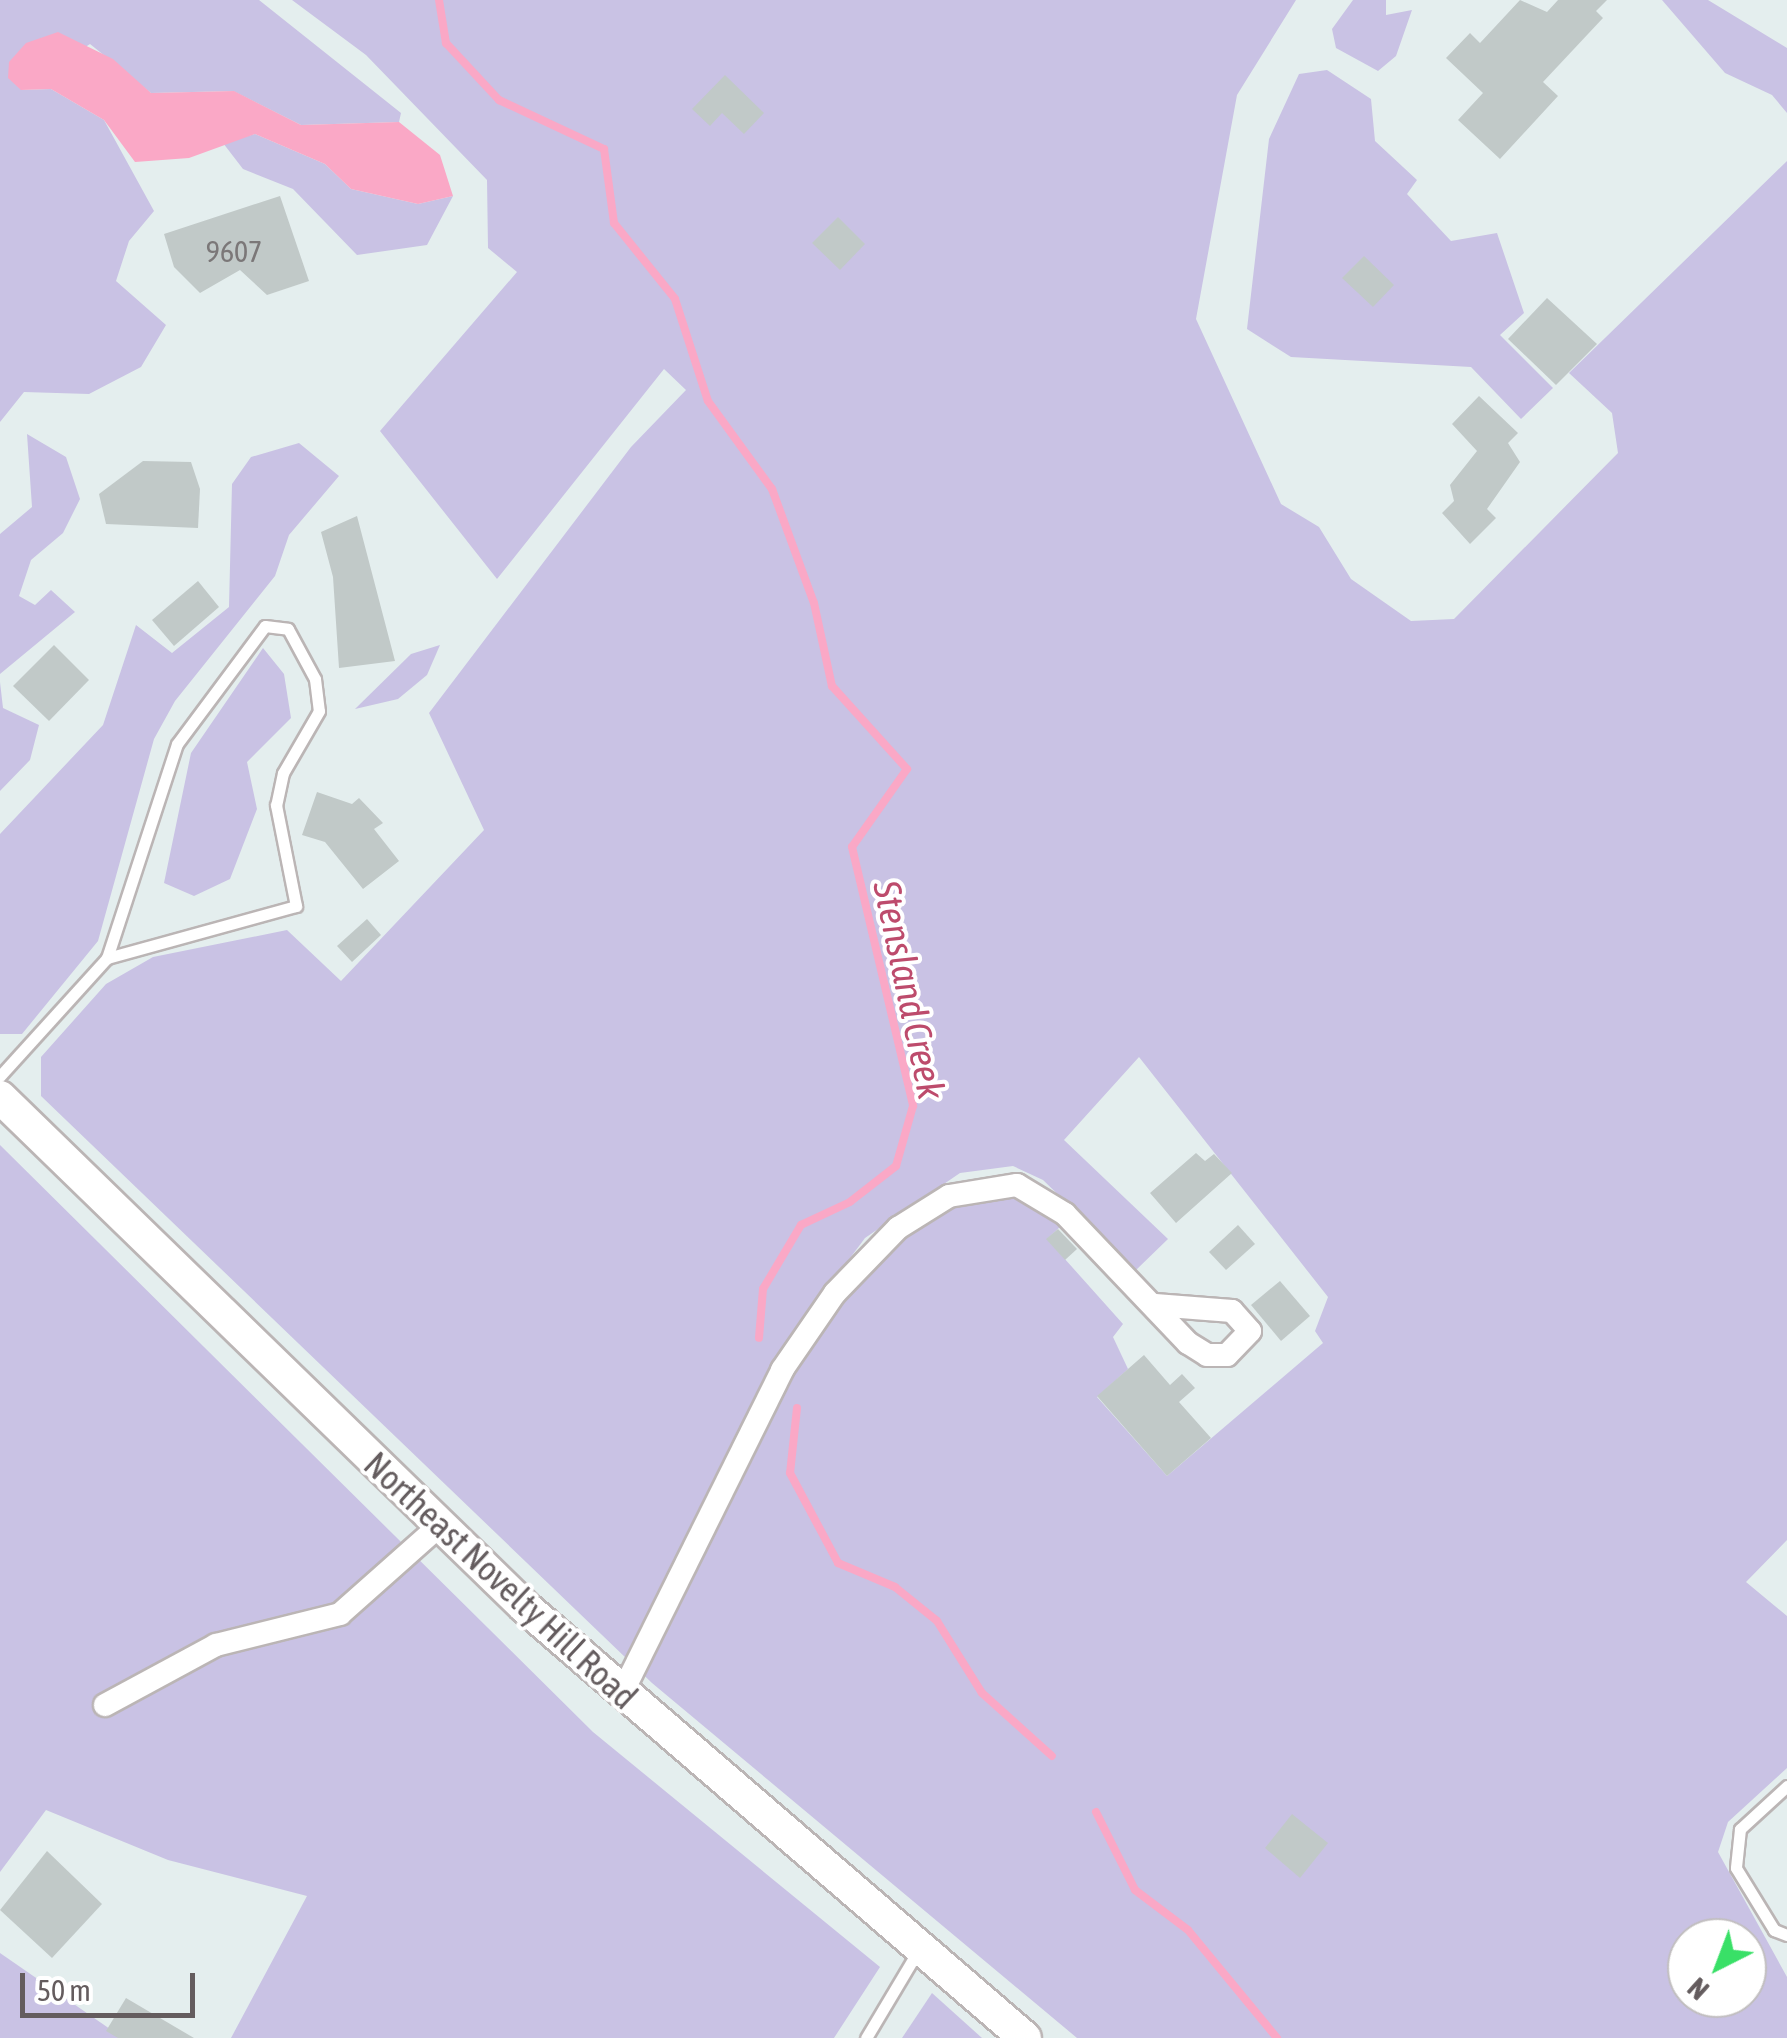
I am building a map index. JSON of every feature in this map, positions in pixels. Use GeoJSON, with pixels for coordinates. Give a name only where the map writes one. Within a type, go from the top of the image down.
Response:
{"type":"FeatureCollection","features":[{"type":"Feature","properties":{"kind":"main road","name":"Northeast Novelty Hill Road"},"geometry":{"type":"LineString","coordinates":[[0,1097],[440,1526],[622,1695],[1025,2038]]}},
{"type":"Feature","properties":{"kind":"street"},"geometry":{"type":"LineString","coordinates":[[622,1695],[782,1370],[835,1294],[898,1228],[949,1196],[1017,1185],[1065,1214],[1154,1305]]}},
{"type":"Feature","properties":{"kind":"street"},"geometry":{"type":"LineString","coordinates":[[104,1705],[216,1645],[340,1614],[440,1526]]}},
{"type":"Feature","properties":{"kind":"lane"},"geometry":{"type":"LineString","coordinates":[[0,1076],[108,958],[177,744],[266,626],[288,629],[314,679],[319,712],[283,772],[276,806],[296,906],[108,958]]}},
{"type":"Feature","properties":{"kind":"lane"},"geometry":{"type":"LineString","coordinates":[[1787,1786],[1740,1829],[1736,1868],[1774,1930],[1787,1935]]}},
{"type":"Feature","properties":{"kind":"lane"},"geometry":{"type":"LineString","coordinates":[[866,2038],[919,1949]]}},
{"type":"Feature","properties":{"kind":"shaded area"},"geometry":{"type":"Polygon","coordinates":[[[0,0],[259,0],[401,113],[399,122],[301,125],[233,91],[151,93],[90,44],[21,90],[51,89],[104,120],[154,211],[129,241],[116,281],[166,325],[141,367],[89,394],[24,392],[0,422],[0,0]]]}},
{"type":"Feature","properties":{"kind":"shaded area"},"geometry":{"type":"Polygon","coordinates":[[[292,0],[1296,0],[1237,95],[1196,319],[1281,504],[1319,527],[1351,579],[1411,621],[1454,619],[1618,453],[1612,413],[1569,373],[1787,161],[1787,1540],[1746,1582],[1787,1616],[1787,1768],[1728,1822],[1718,1852],[1754,1918],[1667,1918],[1667,2018],[1767,2018],[1767,1941],[1787,1977],[1787,2038],[1077,2038],[652,1683],[41,1096],[41,1057],[106,984],[153,957],[287,930],[341,981],[484,830],[429,713],[631,447],[686,390],[664,369],[497,579],[380,431],[517,272],[488,248],[487,180],[366,55],[292,0]],[[1139,1057],[1064,1140],[1168,1239],[1136,1270],[1043,1180],[1013,1166],[960,1173],[865,1238],[791,1337],[922,1222],[975,1195],[1015,1198],[1061,1226],[1047,1239],[1123,1324],[1113,1337],[1128,1369],[1097,1397],[1167,1476],[1323,1343],[1315,1331],[1328,1297],[1139,1057]]]}},
{"type":"Feature","properties":{"kind":"shaded area"},"geometry":{"type":"Polygon","coordinates":[[[1353,0],[1386,0],[1386,15],[1412,10],[1396,56],[1378,71],[1336,48],[1332,29],[1353,0]]]}},
{"type":"Feature","properties":{"kind":"shaded area"},"geometry":{"type":"Polygon","coordinates":[[[1662,0],[1708,0],[1787,48],[1787,113],[1772,95],[1725,73],[1662,0]]]}},
{"type":"Feature","properties":{"kind":"shaded area"},"geometry":{"type":"Polygon","coordinates":[[[58,32],[113,59],[151,93],[234,91],[301,125],[399,122],[440,155],[453,196],[418,204],[351,189],[325,164],[255,134],[189,158],[135,162],[104,120],[51,89],[21,90],[8,78],[9,62],[26,43],[58,32]]]}},
{"type":"Feature","properties":{"kind":"shaded area"},"geometry":{"type":"Polygon","coordinates":[[[1327,70],[1371,99],[1375,141],[1417,180],[1407,194],[1451,241],[1497,233],[1524,313],[1500,335],[1553,388],[1521,419],[1471,367],[1291,357],[1247,329],[1269,139],[1299,74],[1327,70]]]}},
{"type":"Feature","properties":{"kind":"shaded area"},"geometry":{"type":"Polygon","coordinates":[[[255,134],[325,164],[351,189],[418,204],[453,196],[427,245],[357,255],[293,189],[243,169],[223,143],[255,134]]]}},
{"type":"Feature","properties":{"kind":"shaded area"},"geometry":{"type":"Polygon","coordinates":[[[27,434],[66,457],[80,499],[63,533],[31,560],[19,596],[35,605],[51,590],[75,612],[0,674],[0,534],[32,507],[27,434]]]}},
{"type":"Feature","properties":{"kind":"shaded area"},"geometry":{"type":"Polygon","coordinates":[[[299,443],[339,476],[289,535],[275,576],[175,701],[154,739],[98,941],[22,1034],[0,1034],[0,834],[103,725],[136,625],[172,653],[229,607],[232,484],[251,457],[299,443]]]}},
{"type":"Feature","properties":{"kind":"shaded area"},"geometry":{"type":"Polygon","coordinates":[[[440,645],[427,675],[398,699],[355,709],[411,654],[440,645]]]}},
{"type":"Feature","properties":{"kind":"shaded area"},"geometry":{"type":"Polygon","coordinates":[[[263,648],[284,674],[291,718],[247,762],[257,809],[230,879],[194,896],[164,883],[191,753],[263,648]]]}},
{"type":"Feature","properties":{"kind":"shaded area"},"geometry":{"type":"Polygon","coordinates":[[[0,682],[3,708],[39,725],[30,760],[0,791],[0,682]]]}},
{"type":"Feature","properties":{"kind":"shaded area"},"geometry":{"type":"Polygon","coordinates":[[[0,1145],[593,1732],[880,1967],[834,2038],[231,2038],[307,1896],[168,1860],[46,1810],[0,1872],[0,1145]]]}},
{"type":"Feature","properties":{"kind":"shaded area"},"geometry":{"type":"Polygon","coordinates":[[[0,1953],[123,2038],[0,2038],[0,1953]]]}},
{"type":"Feature","properties":{"kind":"shaded area"},"geometry":{"type":"Polygon","coordinates":[[[932,1993],[982,2038],[902,2038],[932,1993]]]}},
{"type":"Feature","properties":{"kind":"building"},"geometry":{"type":"Polygon","coordinates":[[[1520,0],[1547,12],[1558,0],[1607,0],[1596,11],[1603,18],[1543,82],[1558,96],[1500,159],[1458,120],[1483,93],[1446,58],[1470,33],[1480,43],[1520,0]]]}},
{"type":"Feature","properties":{"kind":"building"},"geometry":{"type":"Polygon","coordinates":[[[725,75],[764,113],[744,134],[722,113],[710,126],[692,109],[725,75]]]}},
{"type":"Feature","properties":{"kind":"building"},"geometry":{"type":"Polygon","coordinates":[[[280,196],[309,281],[267,295],[240,270],[200,293],[174,267],[164,234],[280,196]]]}},
{"type":"Feature","properties":{"kind":"building"},"geometry":{"type":"Polygon","coordinates":[[[838,217],[865,244],[840,270],[812,243],[838,217]]]}},
{"type":"Feature","properties":{"kind":"building"},"geometry":{"type":"Polygon","coordinates":[[[1364,256],[1394,285],[1373,307],[1342,278],[1364,256]]]}},
{"type":"Feature","properties":{"kind":"building"},"geometry":{"type":"Polygon","coordinates":[[[1547,298],[1597,344],[1556,385],[1508,339],[1547,298]]]}},
{"type":"Feature","properties":{"kind":"building"},"geometry":{"type":"Polygon","coordinates":[[[1479,396],[1518,433],[1508,443],[1520,462],[1487,509],[1496,518],[1470,544],[1442,513],[1454,501],[1450,485],[1477,451],[1452,424],[1479,396]]]}},
{"type":"Feature","properties":{"kind":"building"},"geometry":{"type":"Polygon","coordinates":[[[143,461],[191,462],[200,489],[198,528],[106,524],[99,494],[143,461]]]}},
{"type":"Feature","properties":{"kind":"building"},"geometry":{"type":"Polygon","coordinates":[[[357,516],[395,661],[339,668],[333,577],[321,532],[357,516]]]}},
{"type":"Feature","properties":{"kind":"building"},"geometry":{"type":"Polygon","coordinates":[[[198,581],[219,607],[174,646],[152,620],[198,581]]]}},
{"type":"Feature","properties":{"kind":"building"},"geometry":{"type":"Polygon","coordinates":[[[54,645],[89,680],[49,721],[13,686],[54,645]]]}},
{"type":"Feature","properties":{"kind":"building"},"geometry":{"type":"Polygon","coordinates":[[[317,792],[352,804],[359,798],[383,823],[374,829],[399,861],[363,889],[325,842],[302,835],[317,792]]]}},
{"type":"Feature","properties":{"kind":"building"},"geometry":{"type":"Polygon","coordinates":[[[367,919],[381,935],[352,962],[337,946],[367,919]]]}},
{"type":"Feature","properties":{"kind":"building"},"geometry":{"type":"Polygon","coordinates":[[[1196,1153],[1205,1161],[1214,1154],[1232,1173],[1176,1223],[1150,1193],[1196,1153]]]}},
{"type":"Feature","properties":{"kind":"building"},"geometry":{"type":"Polygon","coordinates":[[[1238,1225],[1255,1244],[1226,1270],[1209,1252],[1238,1225]]]}},
{"type":"Feature","properties":{"kind":"building"},"geometry":{"type":"Polygon","coordinates":[[[1058,1229],[1077,1249],[1065,1260],[1046,1239],[1058,1229]]]}},
{"type":"Feature","properties":{"kind":"building"},"geometry":{"type":"Polygon","coordinates":[[[1280,1281],[1310,1316],[1281,1341],[1251,1305],[1280,1281]]]}},
{"type":"Feature","properties":{"kind":"building"},"geometry":{"type":"Polygon","coordinates":[[[1144,1355],[1170,1385],[1182,1374],[1195,1388],[1179,1402],[1211,1438],[1167,1476],[1097,1396],[1144,1355]]]}},
{"type":"Feature","properties":{"kind":"building"},"geometry":{"type":"Polygon","coordinates":[[[1292,1814],[1328,1843],[1300,1878],[1265,1848],[1292,1814]]]}},
{"type":"Feature","properties":{"kind":"building"},"geometry":{"type":"Polygon","coordinates":[[[47,1851],[102,1904],[52,1958],[0,1910],[47,1851]]]}},
{"type":"Feature","properties":{"kind":"building"},"geometry":{"type":"Polygon","coordinates":[[[126,1998],[194,2038],[118,2038],[106,2031],[126,1998]]]}},
{"type":"Feature","properties":{"kind":"waterway","name":"Stensland Creek"},"geometry":{"type":"LineString","coordinates":[[439,0],[446,43],[499,100],[604,149],[614,223],[675,299],[708,401],[772,489],[814,603],[832,686],[907,769],[852,847],[913,1106],[896,1166],[850,1202],[801,1225],[763,1289],[759,1338]]}},
{"type":"Feature","properties":{"kind":"waterway","name":"Stensland Creek"},"geometry":{"type":"LineString","coordinates":[[797,1408],[790,1473],[838,1563],[895,1587],[937,1621],[982,1693],[1052,1756]]}},
{"type":"Feature","properties":{"kind":"waterway","name":"Stensland Creek"},"geometry":{"type":"LineString","coordinates":[[1096,1812],[1135,1890],[1188,1930],[1277,2038]]}}]}
